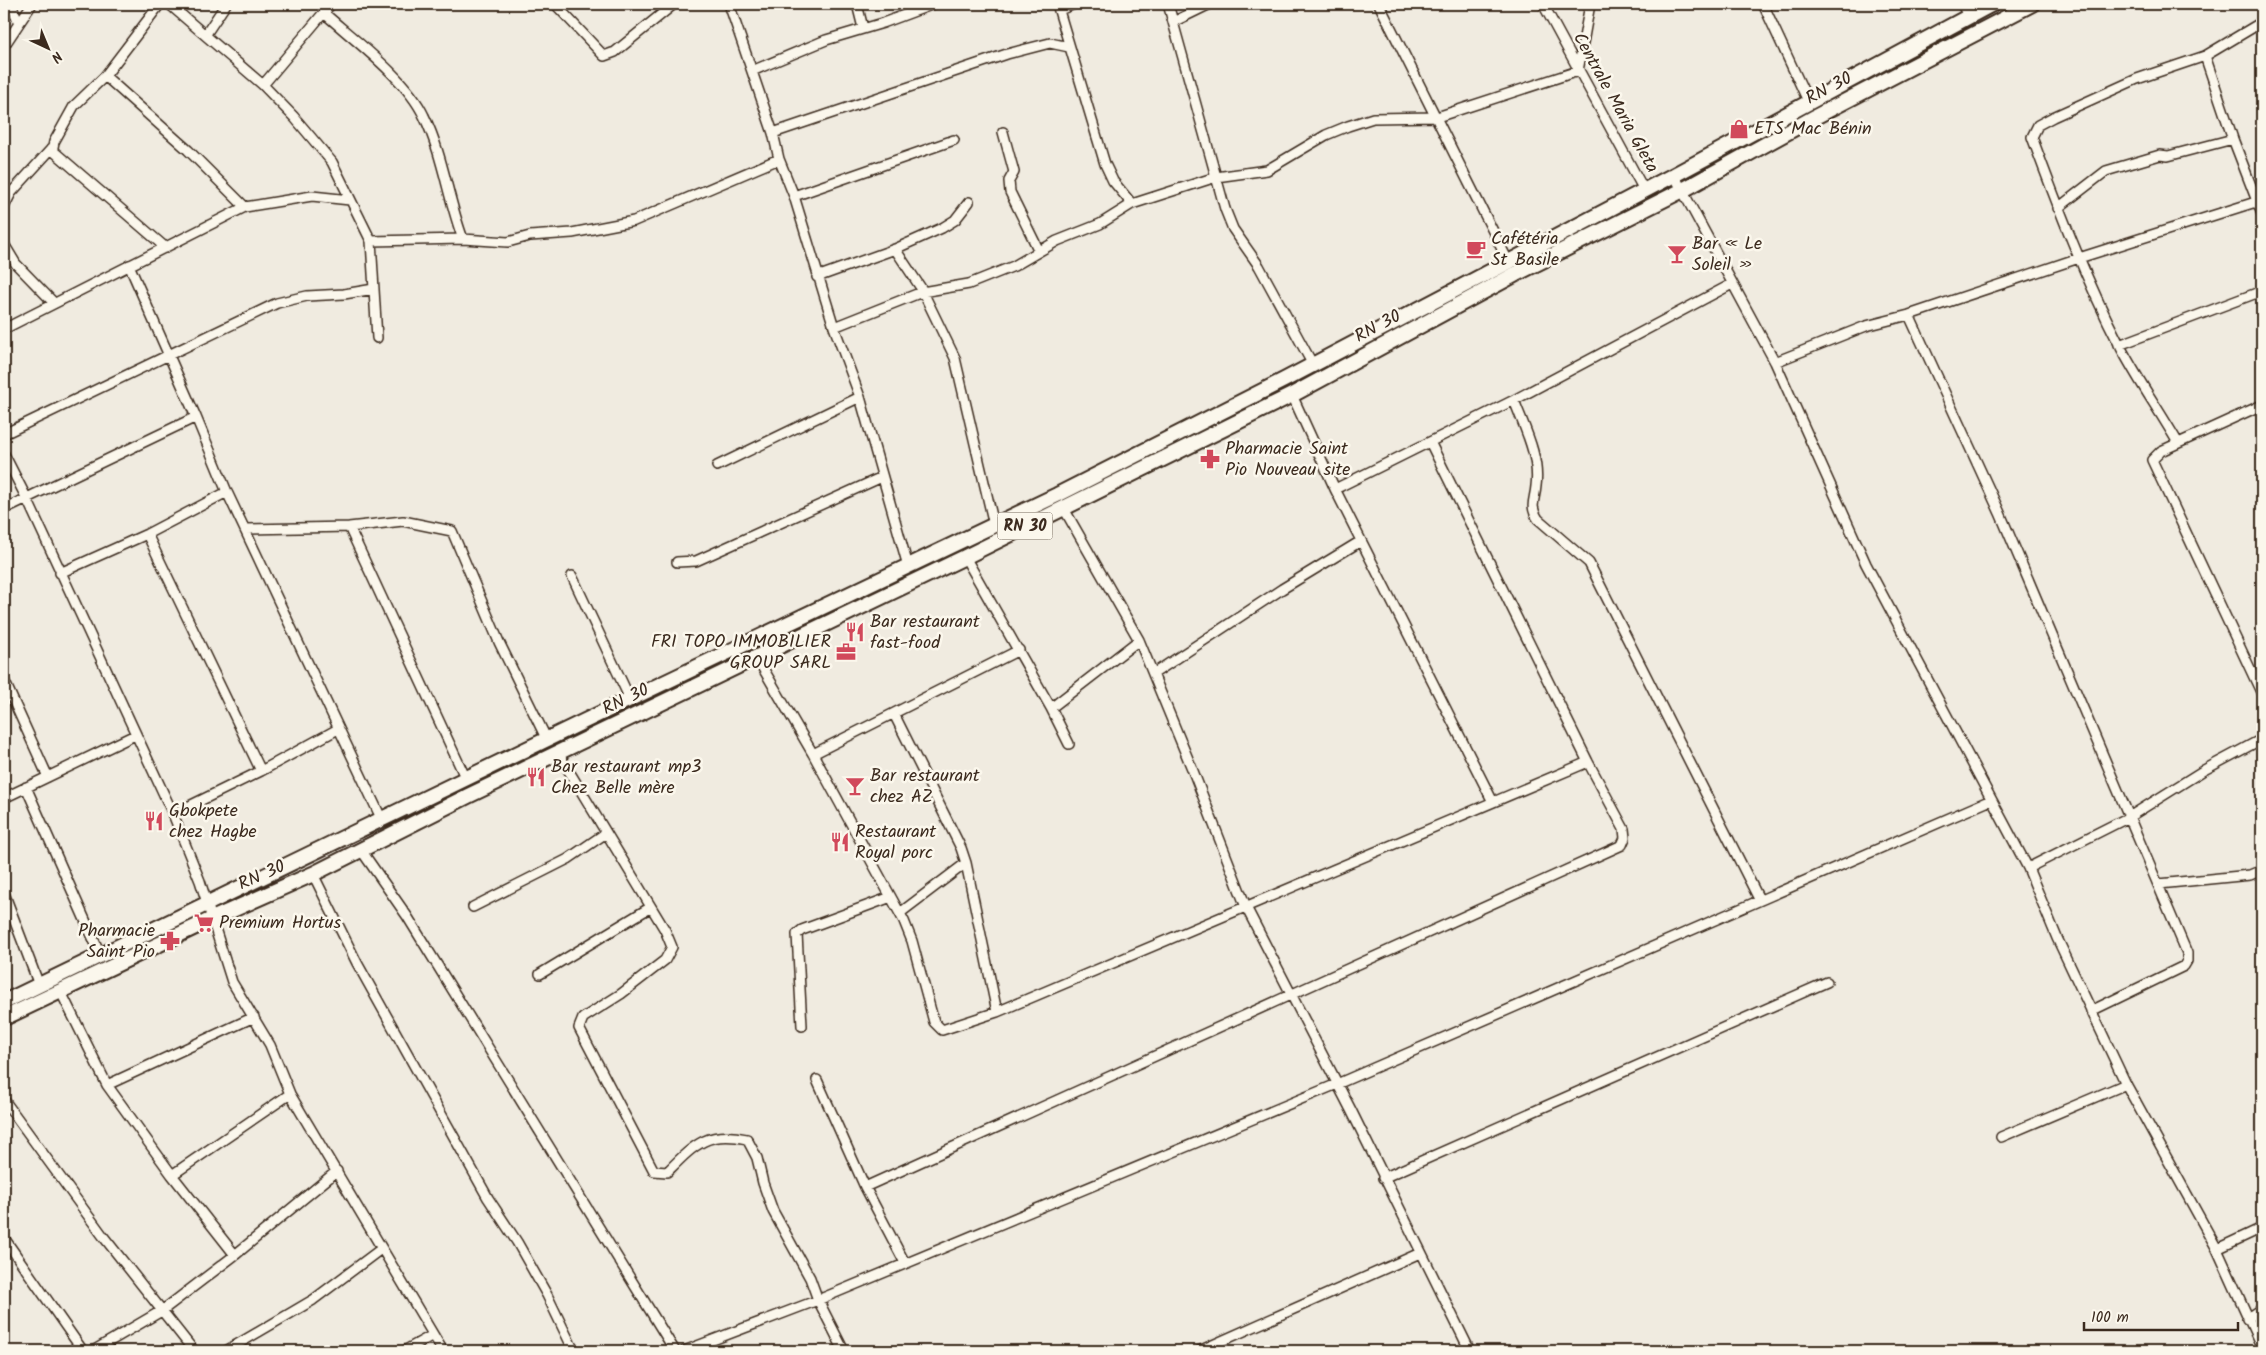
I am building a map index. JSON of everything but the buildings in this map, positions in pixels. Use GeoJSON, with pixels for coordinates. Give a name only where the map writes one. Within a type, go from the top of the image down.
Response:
{"type":"FeatureCollection","features":[{"type":"Feature","properties":{"kind":"main road","name":"RN 30"},"geometry":{"type":"LineString","coordinates":[[4,1002],[630,699],[994,526],[1314,365],[1674,175],[1808,101],[1965,10],[1992,4]]}},
{"type":"Feature","properties":{"kind":"main road","name":"RN 30"},"geometry":{"type":"LineString","coordinates":[[4,1018],[212,919],[313,874],[558,753],[965,557],[1292,395],[1516,274],[1683,190],[1824,113],[2032,4]]}},
{"type":"Feature","properties":{"kind":"street"},"geometry":{"type":"LineString","coordinates":[[11,4],[19,23]]}},
{"type":"Feature","properties":{"kind":"street"},"geometry":{"type":"LineString","coordinates":[[4,46],[32,4]]}},
{"type":"Feature","properties":{"kind":"street"},"geometry":{"type":"LineString","coordinates":[[4,207],[11,193],[51,150],[74,106],[104,76],[160,4]]}},
{"type":"Feature","properties":{"kind":"street"},"geometry":{"type":"LineString","coordinates":[[169,4],[263,85],[332,162],[371,241],[377,338]]}},
{"type":"Feature","properties":{"kind":"street"},"geometry":{"type":"LineString","coordinates":[[206,34],[226,4]]}},
{"type":"Feature","properties":{"kind":"street"},"geometry":{"type":"LineString","coordinates":[[263,85],[331,4]]}},
{"type":"Feature","properties":{"kind":"street"},"geometry":{"type":"LineString","coordinates":[[555,4],[604,56],[615,52],[674,4]]}},
{"type":"Feature","properties":{"kind":"street"},"geometry":{"type":"LineString","coordinates":[[729,4],[773,133],[779,159],[794,196],[834,327],[860,398],[908,566]]}},
{"type":"Feature","properties":{"kind":"street"},"geometry":{"type":"LineString","coordinates":[[857,4],[863,28]]}},
{"type":"Feature","properties":{"kind":"street"},"geometry":{"type":"LineString","coordinates":[[752,71],[863,28],[883,23],[934,4]]}},
{"type":"Feature","properties":{"kind":"street"},"geometry":{"type":"LineString","coordinates":[[1075,4],[1058,7],[1069,47],[1105,164],[1112,181],[1132,204]]}},
{"type":"Feature","properties":{"kind":"street"},"geometry":{"type":"LineString","coordinates":[[1168,4],[1216,177],[1233,229],[1259,266],[1314,365]]}},
{"type":"Feature","properties":{"kind":"street"},"geometry":{"type":"LineString","coordinates":[[1173,22],[1210,4]]}},
{"type":"Feature","properties":{"kind":"street"},"geometry":{"type":"LineString","coordinates":[[1379,4],[1508,261]]}},
{"type":"Feature","properties":{"kind":"street","name":"Centrale Maria Gleta"},"geometry":{"type":"LineString","coordinates":[[1543,4],[1644,190]]}},
{"type":"Feature","properties":{"kind":"street"},"geometry":{"type":"LineString","coordinates":[[834,327],[922,292],[969,284],[1014,266],[1057,241],[1100,224],[1132,204],[1216,177],[1267,170],[1326,136],[1348,126],[1373,118],[1437,117],[1578,71],[1590,4]]}},
{"type":"Feature","properties":{"kind":"street"},"geometry":{"type":"LineString","coordinates":[[1763,4],[1808,101]]}},
{"type":"Feature","properties":{"kind":"street"},"geometry":{"type":"LineString","coordinates":[[324,13],[403,86],[424,114],[436,144],[464,239]]}},
{"type":"Feature","properties":{"kind":"street"},"geometry":{"type":"LineString","coordinates":[[2178,443],[2119,345],[2058,208],[2032,136],[2038,125],[2137,79],[2205,56],[2262,22]]}},
{"type":"Feature","properties":{"kind":"street"},"geometry":{"type":"LineString","coordinates":[[773,133],[1008,54],[1050,43],[1069,47]]}},
{"type":"Feature","properties":{"kind":"street"},"geometry":{"type":"LineString","coordinates":[[2205,56],[2233,139],[2260,201],[2262,214]]}},
{"type":"Feature","properties":{"kind":"street"},"geometry":{"type":"LineString","coordinates":[[104,76],[188,150],[245,207]]}},
{"type":"Feature","properties":{"kind":"street"},"geometry":{"type":"LineString","coordinates":[[1003,132],[1014,172],[1009,181],[1010,192],[1039,251]]}},
{"type":"Feature","properties":{"kind":"street"},"geometry":{"type":"LineString","coordinates":[[2058,208],[2106,171],[2160,155],[2168,156],[2233,139]]}},
{"type":"Feature","properties":{"kind":"street"},"geometry":{"type":"LineString","coordinates":[[794,196],[954,140]]}},
{"type":"Feature","properties":{"kind":"street"},"geometry":{"type":"LineString","coordinates":[[51,150],[166,248]]}},
{"type":"Feature","properties":{"kind":"street"},"geometry":{"type":"LineString","coordinates":[[371,241],[464,239],[508,242],[530,236],[572,233],[634,221],[779,159]]}},
{"type":"Feature","properties":{"kind":"street"},"geometry":{"type":"LineString","coordinates":[[1674,175],[1775,362],[1866,564],[2028,868],[2057,938],[2126,1084],[2217,1249],[2262,1348]]}},
{"type":"Feature","properties":{"kind":"street"},"geometry":{"type":"LineString","coordinates":[[4,329],[245,207],[312,196],[350,200]]}},
{"type":"Feature","properties":{"kind":"street"},"geometry":{"type":"LineString","coordinates":[[1775,362],[1866,326],[1910,315],[2079,258],[2260,201]]}},
{"type":"Feature","properties":{"kind":"street"},"geometry":{"type":"LineString","coordinates":[[818,277],[895,249],[955,220],[969,202]]}},
{"type":"Feature","properties":{"kind":"street"},"geometry":{"type":"LineString","coordinates":[[4,244],[16,264],[54,303]]}},
{"type":"Feature","properties":{"kind":"street"},"geometry":{"type":"LineString","coordinates":[[895,249],[922,292],[955,358],[994,526]]}},
{"type":"Feature","properties":{"kind":"street"},"geometry":{"type":"LineString","coordinates":[[128,265],[196,417],[227,492],[382,820]]}},
{"type":"Feature","properties":{"kind":"street"},"geometry":{"type":"LineString","coordinates":[[1334,489],[1514,400],[1732,284]]}},
{"type":"Feature","properties":{"kind":"street"},"geometry":{"type":"LineString","coordinates":[[4,434],[277,303],[307,296],[344,294],[374,289]]}},
{"type":"Feature","properties":{"kind":"street"},"geometry":{"type":"LineString","coordinates":[[2119,345],[2262,291]]}},
{"type":"Feature","properties":{"kind":"street"},"geometry":{"type":"LineString","coordinates":[[1910,315],[2000,513],[2187,953],[2184,966],[2091,1011]]}},
{"type":"Feature","properties":{"kind":"street"},"geometry":{"type":"LineString","coordinates":[[1292,395],[1334,489],[1493,802]]}},
{"type":"Feature","properties":{"kind":"street"},"geometry":{"type":"LineString","coordinates":[[717,466],[860,398]]}},
{"type":"Feature","properties":{"kind":"street"},"geometry":{"type":"LineString","coordinates":[[1514,400],[1535,460],[1536,487],[1532,502],[1533,512],[1538,519],[1589,563],[1759,899]]}},
{"type":"Feature","properties":{"kind":"street"},"geometry":{"type":"LineString","coordinates":[[2262,405],[2161,451],[2152,460],[2262,694]]}},
{"type":"Feature","properties":{"kind":"street"},"geometry":{"type":"LineString","coordinates":[[4,508],[27,499],[196,417]]}},
{"type":"Feature","properties":{"kind":"street"},"geometry":{"type":"LineString","coordinates":[[865,1187],[1622,845],[1626,838],[1624,829],[1588,762],[1430,442]]}},
{"type":"Feature","properties":{"kind":"street"},"geometry":{"type":"LineString","coordinates":[[4,454],[27,499],[135,735],[174,814],[212,919],[232,982],[270,1044],[290,1094],[443,1351]]}},
{"type":"Feature","properties":{"kind":"street"},"geometry":{"type":"LineString","coordinates":[[677,562],[696,561],[882,477]]}},
{"type":"Feature","properties":{"kind":"street"},"geometry":{"type":"LineString","coordinates":[[60,573],[147,534],[227,492]]}},
{"type":"Feature","properties":{"kind":"street"},"geometry":{"type":"LineString","coordinates":[[1063,507],[1139,640],[1246,907],[1337,1084],[1470,1351]]}},
{"type":"Feature","properties":{"kind":"street"},"geometry":{"type":"LineString","coordinates":[[245,529],[349,527],[403,521],[452,532],[499,642],[547,740]]}},
{"type":"Feature","properties":{"kind":"street"},"geometry":{"type":"LineString","coordinates":[[349,527],[466,779]]}},
{"type":"Feature","properties":{"kind":"street"},"geometry":{"type":"LineString","coordinates":[[147,534],[261,771]]}},
{"type":"Feature","properties":{"kind":"street"},"geometry":{"type":"LineString","coordinates":[[1153,674],[1282,589],[1361,541]]}},
{"type":"Feature","properties":{"kind":"street"},"geometry":{"type":"LineString","coordinates":[[965,557],[1019,650],[1069,744]]}},
{"type":"Feature","properties":{"kind":"street"},"geometry":{"type":"LineString","coordinates":[[572,576],[630,699]]}},
{"type":"Feature","properties":{"kind":"street"},"geometry":{"type":"LineString","coordinates":[[1051,708],[1139,640]]}},
{"type":"Feature","properties":{"kind":"street"},"geometry":{"type":"LineString","coordinates":[[813,754],[1019,650]]}},
{"type":"Feature","properties":{"kind":"street"},"geometry":{"type":"LineString","coordinates":[[757,658],[813,754],[900,913],[912,941],[934,1022],[942,1030],[997,1012],[1588,762]]}},
{"type":"Feature","properties":{"kind":"street"},"geometry":{"type":"LineString","coordinates":[[4,680],[48,777]]}},
{"type":"Feature","properties":{"kind":"street"},"geometry":{"type":"LineString","coordinates":[[894,714],[961,848],[966,863],[997,1012]]}},
{"type":"Feature","properties":{"kind":"street"},"geometry":{"type":"LineString","coordinates":[[174,814],[261,771],[338,729]]}},
{"type":"Feature","properties":{"kind":"street"},"geometry":{"type":"LineString","coordinates":[[4,798],[135,735]]}},
{"type":"Feature","properties":{"kind":"street"},"geometry":{"type":"LineString","coordinates":[[2028,868],[2129,817],[2204,770],[2262,739]]}},
{"type":"Feature","properties":{"kind":"street"},"geometry":{"type":"LineString","coordinates":[[558,753],[665,930],[672,948],[665,960],[620,994],[583,1018],[579,1028],[654,1170],[667,1172],[694,1145],[708,1138],[730,1135],[747,1139],[757,1158],[763,1184],[773,1211],[810,1278],[818,1300],[844,1351]]}},
{"type":"Feature","properties":{"kind":"street"},"geometry":{"type":"LineString","coordinates":[[26,788],[101,956]]}},
{"type":"Feature","properties":{"kind":"street"},"geometry":{"type":"LineString","coordinates":[[684,1351],[818,1300],[1337,1084],[1759,899],[1991,800]]}},
{"type":"Feature","properties":{"kind":"street"},"geometry":{"type":"LineString","coordinates":[[473,906],[568,859],[606,833]]}},
{"type":"Feature","properties":{"kind":"street"},"geometry":{"type":"LineString","coordinates":[[361,850],[407,916],[675,1351]]}},
{"type":"Feature","properties":{"kind":"street"},"geometry":{"type":"LineString","coordinates":[[900,913],[966,863]]}},
{"type":"Feature","properties":{"kind":"street"},"geometry":{"type":"LineString","coordinates":[[2159,884],[2250,875],[2262,870]]}},
{"type":"Feature","properties":{"kind":"street"},"geometry":{"type":"LineString","coordinates":[[313,874],[362,971],[488,1198],[517,1242],[543,1287],[574,1351]]}},
{"type":"Feature","properties":{"kind":"street"},"geometry":{"type":"LineString","coordinates":[[4,893],[39,985]]}},
{"type":"Feature","properties":{"kind":"street"},"geometry":{"type":"LineString","coordinates":[[802,1026],[797,934],[802,930],[891,898]]}},
{"type":"Feature","properties":{"kind":"street"},"geometry":{"type":"LineString","coordinates":[[540,974],[651,907]]}},
{"type":"Feature","properties":{"kind":"street"},"geometry":{"type":"LineString","coordinates":[[1384,1178],[1827,982]]}},
{"type":"Feature","properties":{"kind":"street"},"geometry":{"type":"LineString","coordinates":[[60,990],[107,1085],[172,1175],[235,1255]]}},
{"type":"Feature","properties":{"kind":"street"},"geometry":{"type":"LineString","coordinates":[[107,1085],[254,1017]]}},
{"type":"Feature","properties":{"kind":"street"},"geometry":{"type":"LineString","coordinates":[[817,1080],[865,1187],[905,1263]]}},
{"type":"Feature","properties":{"kind":"street"},"geometry":{"type":"LineString","coordinates":[[2001,1137],[2126,1084]]}},
{"type":"Feature","properties":{"kind":"street"},"geometry":{"type":"LineString","coordinates":[[172,1175],[290,1094]]}},
{"type":"Feature","properties":{"kind":"street"},"geometry":{"type":"LineString","coordinates":[[4,1100],[50,1160],[103,1236],[194,1351]]}},
{"type":"Feature","properties":{"kind":"street"},"geometry":{"type":"LineString","coordinates":[[92,1351],[163,1310],[235,1255],[337,1171]]}},
{"type":"Feature","properties":{"kind":"street"},"geometry":{"type":"LineString","coordinates":[[2217,1249],[2262,1228]]}},
{"type":"Feature","properties":{"kind":"street"},"geometry":{"type":"LineString","coordinates":[[4,1238],[83,1351]]}},
{"type":"Feature","properties":{"kind":"street"},"geometry":{"type":"LineString","coordinates":[[226,1351],[313,1300],[381,1249]]}},
{"type":"Feature","properties":{"kind":"street"},"geometry":{"type":"LineString","coordinates":[[1199,1351],[1420,1253]]}},
{"type":"Feature","properties":{"kind":"street"},"geometry":{"type":"LineString","coordinates":[[2247,1318],[2262,1309]]}},
{"type":"Feature","properties":{"kind":"street"},"geometry":{"type":"LineString","coordinates":[[404,1351],[433,1335]]}},
{"type":"Feature","properties":{"kind":"place","name":"ETS Mac Bénin"},"geometry":{"type":"Point","coordinates":[1739,129]}},
{"type":"Feature","properties":{"kind":"place","name":"Cafétéria St Basile"},"geometry":{"type":"Point","coordinates":[1476,249]}},
{"type":"Feature","properties":{"kind":"place","name":"Bar « Le Soleil »"},"geometry":{"type":"Point","coordinates":[1677,254]}},
{"type":"Feature","properties":{"kind":"place","name":"Pharmacie Saint Pio Nouveau site"},"geometry":{"type":"Point","coordinates":[1210,459]}},
{"type":"Feature","properties":{"kind":"place","name":"Bar restaurant fast-food"},"geometry":{"type":"Point","coordinates":[855,632]}},
{"type":"Feature","properties":{"kind":"place","name":"FRI TOPO IMMOBILIER GROUP SARL"},"geometry":{"type":"Point","coordinates":[846,652]}},
{"type":"Feature","properties":{"kind":"place","name":"Bar restaurant mp3 Chez Belle mère"},"geometry":{"type":"Point","coordinates":[536,777]}},
{"type":"Feature","properties":{"kind":"place","name":"Bar restaurant chez AZ"},"geometry":{"type":"Point","coordinates":[855,786]}},
{"type":"Feature","properties":{"kind":"place","name":"Gbokpete chez Hagbe"},"geometry":{"type":"Point","coordinates":[154,821]}},
{"type":"Feature","properties":{"kind":"place","name":"Restaurant Royal porc"},"geometry":{"type":"Point","coordinates":[840,842]}},
{"type":"Feature","properties":{"kind":"place","name":"Premium Hortus"},"geometry":{"type":"Point","coordinates":[204,923]}},
{"type":"Feature","properties":{"kind":"place","name":"Pharmacie Saint Pio"},"geometry":{"type":"Point","coordinates":[170,941]}}]}
